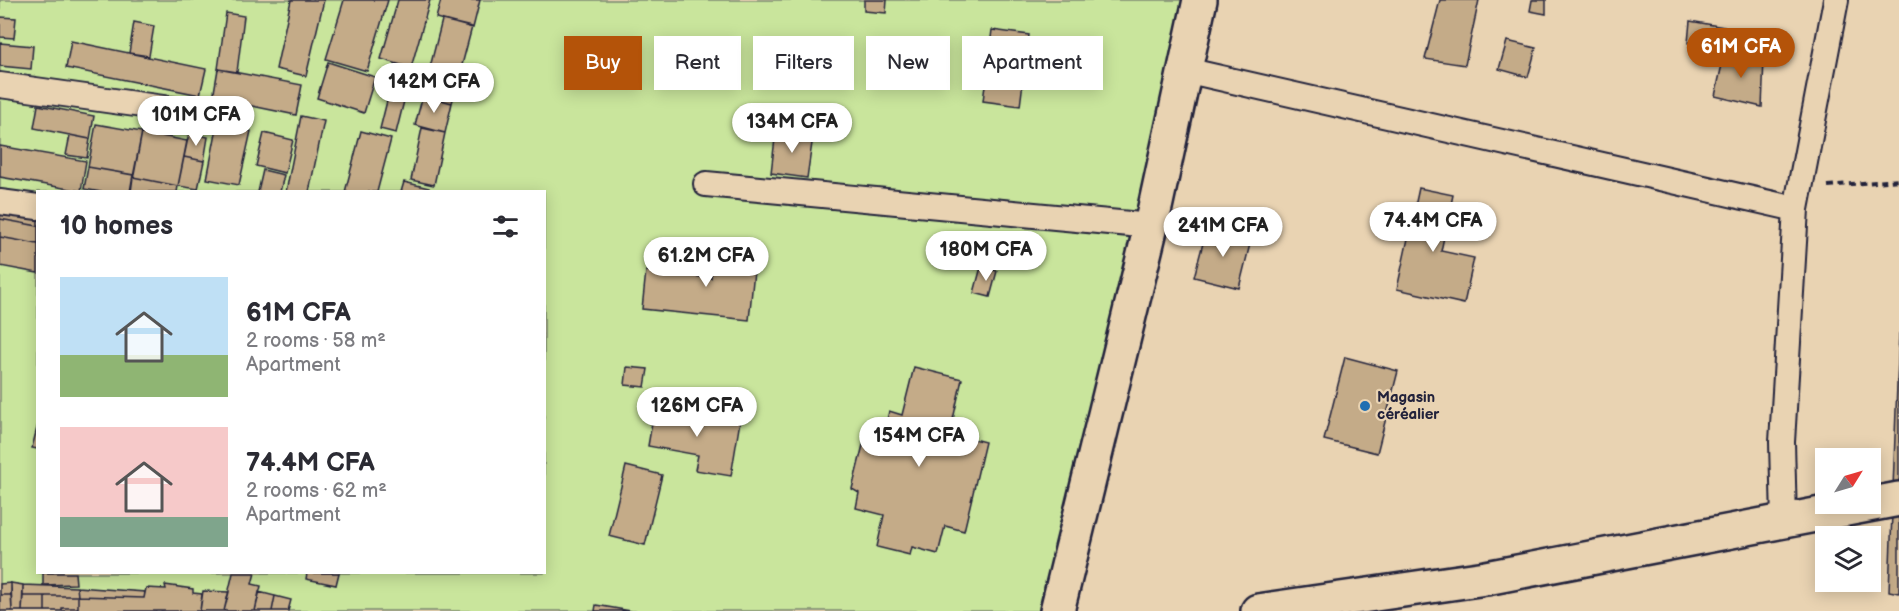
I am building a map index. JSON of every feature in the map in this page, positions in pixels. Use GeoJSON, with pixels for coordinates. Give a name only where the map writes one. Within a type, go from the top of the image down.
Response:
{"type":"FeatureCollection","features":[{"type":"Feature","properties":{"kind":"main road"},"geometry":{"type":"LineString","coordinates":[[1058,611],[1150,226],[1200,0]]}},
{"type":"Feature","properties":{"kind":"main road"},"geometry":{"type":"LineString","coordinates":[[1258,611],[1486,578],[1899,499]]}},
{"type":"Feature","properties":{"kind":"street"},"geometry":{"type":"LineString","coordinates":[[1785,521],[1782,442],[1798,199],[1836,0]]}},
{"type":"Feature","properties":{"kind":"street"},"geometry":{"type":"LineString","coordinates":[[1185,70],[1798,199]]}},
{"type":"Feature","properties":{"kind":"street"},"geometry":{"type":"LineString","coordinates":[[0,86],[199,113]]}},
{"type":"Feature","properties":{"kind":"street"},"geometry":{"type":"LineString","coordinates":[[706,184],[1150,226]]}},
{"type":"Feature","properties":{"kind":"street"},"geometry":{"type":"LineString","coordinates":[[0,202],[36,207]]}},
{"type":"Feature","properties":{"kind":"path"},"geometry":{"type":"LineString","coordinates":[[1798,199],[1899,180]]}},
{"type":"Feature","properties":{"kind":"green space"},"geometry":{"type":"Polygon","coordinates":[[[0,0],[1200,0],[1059,611],[0,611],[0,0]]]}},
{"type":"Feature","properties":{"kind":"building"},"geometry":{"type":"Polygon","coordinates":[[[291,0],[324,0],[306,76],[276,69],[291,0]]]}},
{"type":"Feature","properties":{"kind":"building"},"geometry":{"type":"Polygon","coordinates":[[[344,0],[388,0],[367,71],[326,59],[344,0]]]}},
{"type":"Feature","properties":{"kind":"building"},"geometry":{"type":"Polygon","coordinates":[[[398,0],[430,0],[411,68],[381,59],[398,0]]]}},
{"type":"Feature","properties":{"kind":"building"},"geometry":{"type":"Polygon","coordinates":[[[441,0],[480,0],[473,28],[436,18],[441,0]]]}},
{"type":"Feature","properties":{"kind":"building"},"geometry":{"type":"Polygon","coordinates":[[[864,0],[887,0],[886,13],[864,11],[864,0]]]}},
{"type":"Feature","properties":{"kind":"building"},"geometry":{"type":"Polygon","coordinates":[[[1440,0],[1479,0],[1465,65],[1425,59],[1440,0]]]}},
{"type":"Feature","properties":{"kind":"building"},"geometry":{"type":"Polygon","coordinates":[[[1532,0],[1546,0],[1546,14],[1530,11],[1532,0]]]}},
{"type":"Feature","properties":{"kind":"building"},"geometry":{"type":"Polygon","coordinates":[[[226,13],[244,16],[237,72],[218,69],[226,13]]]}},
{"type":"Feature","properties":{"kind":"building"},"geometry":{"type":"Polygon","coordinates":[[[0,17],[16,18],[14,38],[0,37],[0,17]]]}},
{"type":"Feature","properties":{"kind":"building"},"geometry":{"type":"Polygon","coordinates":[[[442,20],[472,27],[452,103],[423,95],[442,20]]]}},
{"type":"Feature","properties":{"kind":"building"},"geometry":{"type":"Polygon","coordinates":[[[1690,21],[1776,36],[1773,61],[1688,43],[1690,21]]]}},
{"type":"Feature","properties":{"kind":"building"},"geometry":{"type":"Polygon","coordinates":[[[134,22],[154,26],[149,56],[129,53],[134,22]]]}},
{"type":"Feature","properties":{"kind":"building"},"geometry":{"type":"Polygon","coordinates":[[[992,30],[1029,35],[1029,36],[991,36],[992,30]]]}},
{"type":"Feature","properties":{"kind":"building"},"geometry":{"type":"Polygon","coordinates":[[[71,41],[206,69],[200,95],[66,68],[71,41]]]}},
{"type":"Feature","properties":{"kind":"building"},"geometry":{"type":"Polygon","coordinates":[[[1507,41],[1536,48],[1528,77],[1499,69],[1507,41]]]}},
{"type":"Feature","properties":{"kind":"building"},"geometry":{"type":"Polygon","coordinates":[[[0,43],[33,46],[31,69],[0,66],[0,43]]]}},
{"type":"Feature","properties":{"kind":"building"},"geometry":{"type":"Polygon","coordinates":[[[1725,51],[1764,59],[1762,107],[1715,96],[1725,51]]]}},
{"type":"Feature","properties":{"kind":"building"},"geometry":{"type":"Polygon","coordinates":[[[328,62],[375,77],[364,113],[317,98],[328,62]]]}},
{"type":"Feature","properties":{"kind":"building"},"geometry":{"type":"Polygon","coordinates":[[[396,65],[412,69],[396,133],[380,129],[396,65]]]}},
{"type":"Feature","properties":{"kind":"building"},"geometry":{"type":"Polygon","coordinates":[[[218,69],[302,85],[296,115],[213,98],[218,69]]]}},
{"type":"Feature","properties":{"kind":"building"},"geometry":{"type":"Polygon","coordinates":[[[984,90],[1022,90],[1020,106],[983,101],[984,90]]]}},
{"type":"Feature","properties":{"kind":"building"},"geometry":{"type":"Polygon","coordinates":[[[423,95],[452,103],[445,133],[415,125],[423,95]]]}},
{"type":"Feature","properties":{"kind":"building"},"geometry":{"type":"Polygon","coordinates":[[[38,105],[94,116],[90,139],[34,128],[38,105]]]}},
{"type":"Feature","properties":{"kind":"building"},"geometry":{"type":"Polygon","coordinates":[[[301,116],[324,121],[309,190],[286,190],[301,116]]]}},
{"type":"Feature","properties":{"kind":"building"},"geometry":{"type":"Polygon","coordinates":[[[219,117],[230,118],[228,126],[251,131],[239,185],[207,179],[219,117]]]}},
{"type":"Feature","properties":{"kind":"building"},"geometry":{"type":"Polygon","coordinates":[[[96,124],[142,132],[134,175],[88,167],[96,124]]]}},
{"type":"Feature","properties":{"kind":"building"},"geometry":{"type":"Polygon","coordinates":[[[422,128],[445,133],[434,185],[411,180],[422,128]]]}},
{"type":"Feature","properties":{"kind":"building"},"geometry":{"type":"Polygon","coordinates":[[[776,130],[813,136],[807,178],[771,173],[776,130]]]}},
{"type":"Feature","properties":{"kind":"building"},"geometry":{"type":"Polygon","coordinates":[[[361,131],[391,139],[378,190],[346,190],[361,131]]]}},
{"type":"Feature","properties":{"kind":"building"},"geometry":{"type":"Polygon","coordinates":[[[142,132],[187,141],[178,186],[133,177],[142,132]]]}},
{"type":"Feature","properties":{"kind":"building"},"geometry":{"type":"Polygon","coordinates":[[[189,133],[208,137],[204,161],[184,157],[189,133]]]}},
{"type":"Feature","properties":{"kind":"building"},"geometry":{"type":"Polygon","coordinates":[[[264,133],[293,140],[285,173],[256,166],[264,133]]]}},
{"type":"Feature","properties":{"kind":"building"},"geometry":{"type":"Polygon","coordinates":[[[70,135],[90,139],[87,158],[66,155],[70,135]]]}},
{"type":"Feature","properties":{"kind":"building"},"geometry":{"type":"Polygon","coordinates":[[[0,146],[86,161],[81,190],[0,177],[0,146]]]}},
{"type":"Feature","properties":{"kind":"building"},"geometry":{"type":"Polygon","coordinates":[[[184,157],[204,161],[198,189],[178,186],[184,157]]]}},
{"type":"Feature","properties":{"kind":"building"},"geometry":{"type":"Polygon","coordinates":[[[88,167],[133,175],[130,190],[84,189],[88,167]]]}},
{"type":"Feature","properties":{"kind":"building"},"geometry":{"type":"Polygon","coordinates":[[[263,170],[284,175],[280,190],[258,190],[263,170]]]}},
{"type":"Feature","properties":{"kind":"building"},"geometry":{"type":"Polygon","coordinates":[[[133,177],[178,186],[177,190],[131,190],[133,177]]]}},
{"type":"Feature","properties":{"kind":"building"},"geometry":{"type":"Polygon","coordinates":[[[404,182],[429,188],[428,190],[402,190],[404,182]]]}},
{"type":"Feature","properties":{"kind":"building"},"geometry":{"type":"Polygon","coordinates":[[[1419,188],[1453,195],[1441,251],[1474,258],[1464,304],[1397,289],[1419,188]]]}},
{"type":"Feature","properties":{"kind":"building"},"geometry":{"type":"Polygon","coordinates":[[[0,209],[36,215],[36,226],[0,219],[0,209]]]}},
{"type":"Feature","properties":{"kind":"building"},"geometry":{"type":"Polygon","coordinates":[[[0,219],[36,226],[36,244],[0,237],[0,219]]]}},
{"type":"Feature","properties":{"kind":"building"},"geometry":{"type":"Polygon","coordinates":[[[1207,228],[1251,240],[1239,288],[1194,277],[1207,228]]]}},
{"type":"Feature","properties":{"kind":"building"},"geometry":{"type":"Polygon","coordinates":[[[0,237],[36,244],[36,273],[0,266],[0,237]]]}},
{"type":"Feature","properties":{"kind":"building"},"geometry":{"type":"Polygon","coordinates":[[[714,247],[756,251],[749,320],[642,309],[646,271],[711,278],[714,247]]]}},
{"type":"Feature","properties":{"kind":"building"},"geometry":{"type":"Polygon","coordinates":[[[981,267],[997,271],[990,297],[974,293],[981,267]]]}},
{"type":"Feature","properties":{"kind":"building"},"geometry":{"type":"Polygon","coordinates":[[[1899,333],[1899,593],[1889,591],[1899,333]]]}},
{"type":"Feature","properties":{"kind":"building"},"geometry":{"type":"Polygon","coordinates":[[[1345,357],[1398,371],[1377,453],[1324,440],[1345,357]]]}},
{"type":"Feature","properties":{"kind":"building"},"geometry":{"type":"Polygon","coordinates":[[[627,367],[648,369],[645,387],[625,385],[627,367]]]}},
{"type":"Feature","properties":{"kind":"building"},"geometry":{"type":"Polygon","coordinates":[[[914,367],[962,379],[950,433],[985,442],[964,531],[945,526],[938,554],[912,547],[910,555],[877,547],[884,515],[856,508],[859,493],[852,489],[867,429],[884,433],[889,411],[902,415],[914,367]]]}},
{"type":"Feature","properties":{"kind":"building"},"geometry":{"type":"Polygon","coordinates":[[[655,405],[740,421],[731,476],[695,470],[698,455],[648,446],[655,405]]]}},
{"type":"Feature","properties":{"kind":"building"},"geometry":{"type":"Polygon","coordinates":[[[36,432],[36,449],[32,448],[36,432]]]}},
{"type":"Feature","properties":{"kind":"building"},"geometry":{"type":"Polygon","coordinates":[[[626,466],[662,475],[645,545],[609,536],[626,466]]]}},
{"type":"Feature","properties":{"kind":"building"},"geometry":{"type":"Polygon","coordinates":[[[43,574],[75,574],[76,584],[43,585],[43,574]]]}},
{"type":"Feature","properties":{"kind":"building"},"geometry":{"type":"Polygon","coordinates":[[[233,574],[255,574],[252,584],[261,586],[255,611],[224,611],[233,574]]]}},
{"type":"Feature","properties":{"kind":"building"},"geometry":{"type":"Polygon","coordinates":[[[307,574],[339,574],[336,585],[306,579],[307,574]]]}},
{"type":"Feature","properties":{"kind":"building"},"geometry":{"type":"Polygon","coordinates":[[[11,583],[11,595],[0,595],[0,584],[11,583]]]}},
{"type":"Feature","properties":{"kind":"building"},"geometry":{"type":"Polygon","coordinates":[[[11,583],[23,585],[22,611],[12,611],[11,583]]]}},
{"type":"Feature","properties":{"kind":"building"},"geometry":{"type":"Polygon","coordinates":[[[23,585],[77,587],[78,596],[23,596],[23,585]]]}},
{"type":"Feature","properties":{"kind":"building"},"geometry":{"type":"Polygon","coordinates":[[[165,585],[193,589],[193,593],[202,594],[200,611],[78,611],[78,596],[144,598],[146,588],[166,589],[165,585]]]}},
{"type":"Feature","properties":{"kind":"building"},"geometry":{"type":"Polygon","coordinates":[[[77,587],[145,592],[144,598],[78,596],[77,587]]]}},
{"type":"Feature","properties":{"kind":"building"},"geometry":{"type":"Polygon","coordinates":[[[203,591],[229,592],[224,611],[200,611],[203,591]]]}},
{"type":"Feature","properties":{"kind":"building"},"geometry":{"type":"Polygon","coordinates":[[[259,592],[275,596],[272,611],[255,611],[259,592]]]}},
{"type":"Feature","properties":{"kind":"building"},"geometry":{"type":"Polygon","coordinates":[[[0,595],[11,595],[12,611],[0,611],[0,595]]]}},
{"type":"Feature","properties":{"kind":"building"},"geometry":{"type":"Polygon","coordinates":[[[23,596],[45,596],[45,611],[22,611],[23,596]]]}},
{"type":"Feature","properties":{"kind":"building"},"geometry":{"type":"Polygon","coordinates":[[[45,596],[78,596],[78,608],[45,611],[45,596]]]}},
{"type":"Feature","properties":{"kind":"building"},"geometry":{"type":"Polygon","coordinates":[[[275,596],[291,600],[288,611],[272,611],[275,596]]]}},
{"type":"Feature","properties":{"kind":"building"},"geometry":{"type":"Polygon","coordinates":[[[596,605],[631,611],[595,611],[596,605]]]}},
{"type":"Feature","properties":{"kind":"building"},"geometry":{"type":"Polygon","coordinates":[[[62,608],[78,608],[78,611],[62,611],[62,608]]]}},
{"type":"Feature","properties":{"kind":"place","name":"Magasin céréalier"},"geometry":{"type":"Point","coordinates":[1365,406]}}]}
